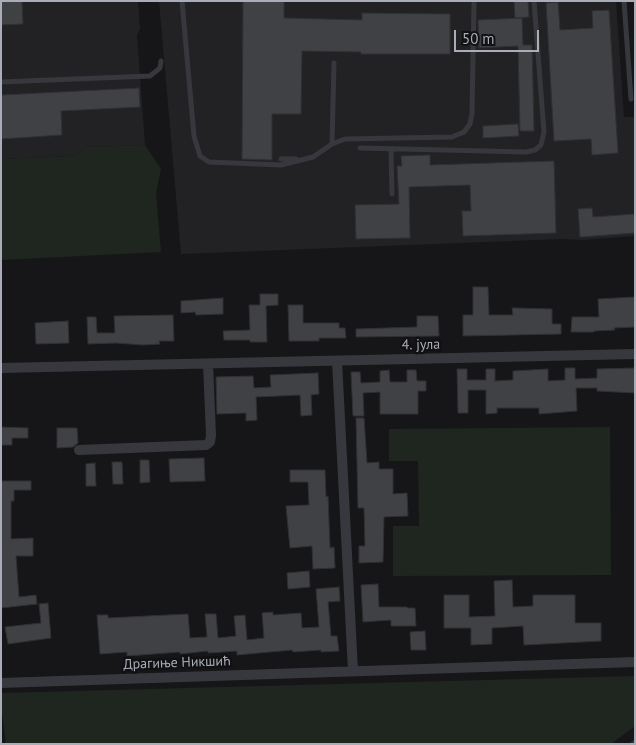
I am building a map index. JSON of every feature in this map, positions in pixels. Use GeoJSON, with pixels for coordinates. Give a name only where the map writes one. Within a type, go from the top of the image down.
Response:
{"type":"FeatureCollection","features":[{"type":"Feature","properties":{"kind":"street","name":"4. јула"},"geometry":{"type":"LineString","coordinates":[[1,368],[635,354]]}},
{"type":"Feature","properties":{"kind":"street"},"geometry":{"type":"LineString","coordinates":[[337,361],[353,671]]}},
{"type":"Feature","properties":{"kind":"street"},"geometry":{"type":"LineString","coordinates":[[79,450],[206,445],[210,442],[211,435],[208,364]]}},
{"type":"Feature","properties":{"kind":"street","name":"Драгиње Никшић"},"geometry":{"type":"LineString","coordinates":[[1,682],[635,662]]}},
{"type":"Feature","properties":{"kind":"lane"},"geometry":{"type":"LineString","coordinates":[[182,1],[193,127],[196,146],[200,156],[209,162],[281,165],[313,157],[332,144],[345,139],[452,137],[464,132],[470,124],[472,113],[474,1]]}},
{"type":"Feature","properties":{"kind":"lane"},"geometry":{"type":"LineString","coordinates":[[360,148],[526,152],[534,150],[541,145],[544,132],[534,1]]}},
{"type":"Feature","properties":{"kind":"lane"},"geometry":{"type":"LineString","coordinates":[[624,1],[631,100]]}},
{"type":"Feature","properties":{"kind":"lane"},"geometry":{"type":"LineString","coordinates":[[1,82],[150,76],[160,68],[161,61]]}},
{"type":"Feature","properties":{"kind":"lane"},"geometry":{"type":"LineString","coordinates":[[332,144],[334,63]]}},
{"type":"Feature","properties":{"kind":"lane"},"geometry":{"type":"LineString","coordinates":[[392,149],[392,194]]}},
{"type":"Feature","properties":{"kind":"lane"},"geometry":{"type":"LineString","coordinates":[[281,159],[301,159]]}},
{"type":"Feature","properties":{"kind":"shaded area"},"geometry":{"type":"Polygon","coordinates":[[[1,1],[138,1],[140,29],[137,35],[145,145],[86,147],[74,156],[1,159],[1,1]]]}},
{"type":"Feature","properties":{"kind":"shaded area"},"geometry":{"type":"Polygon","coordinates":[[[159,1],[616,1],[624,117],[635,117],[635,236],[582,240],[562,239],[181,254],[159,1]]]}},
{"type":"Feature","properties":{"kind":"shaded area"},"geometry":{"type":"Polygon","coordinates":[[[145,145],[161,169],[156,193],[161,252],[1,260],[1,159],[74,156],[86,147],[145,145]]]}},
{"type":"Feature","properties":{"kind":"shaded area"},"geometry":{"type":"Polygon","coordinates":[[[610,427],[611,575],[393,576],[393,526],[419,526],[418,461],[389,461],[389,429],[610,427]]]}},
{"type":"Feature","properties":{"kind":"shaded area"},"geometry":{"type":"Polygon","coordinates":[[[635,676],[635,726],[611,744],[6,744],[1,705],[1,693],[635,676]]]}},
{"type":"Feature","properties":{"kind":"building"},"geometry":{"type":"Polygon","coordinates":[[[1,1],[22,1],[23,24],[1,25],[1,1]]]}},
{"type":"Feature","properties":{"kind":"building"},"geometry":{"type":"Polygon","coordinates":[[[243,1],[284,1],[284,18],[362,20],[362,13],[450,14],[450,54],[361,54],[361,52],[302,51],[301,114],[272,114],[272,160],[242,159],[243,1]]]}},
{"type":"Feature","properties":{"kind":"building"},"geometry":{"type":"Polygon","coordinates":[[[514,1],[528,1],[529,17],[515,18],[514,1]]]}},
{"type":"Feature","properties":{"kind":"building"},"geometry":{"type":"Polygon","coordinates":[[[558,2],[560,30],[593,28],[592,11],[609,10],[618,153],[592,155],[591,139],[554,141],[546,3],[558,2]]]}},
{"type":"Feature","properties":{"kind":"building"},"geometry":{"type":"Polygon","coordinates":[[[522,18],[523,45],[532,45],[534,131],[520,131],[518,46],[479,48],[478,20],[522,18]]]}},
{"type":"Feature","properties":{"kind":"building"},"geometry":{"type":"Polygon","coordinates":[[[139,88],[140,107],[61,111],[62,135],[1,139],[1,95],[139,88]]]}},
{"type":"Feature","properties":{"kind":"building"},"geometry":{"type":"Polygon","coordinates":[[[518,124],[519,136],[483,138],[483,126],[518,124]]]}},
{"type":"Feature","properties":{"kind":"building"},"geometry":{"type":"Polygon","coordinates":[[[430,155],[430,165],[554,161],[556,233],[463,236],[462,211],[471,211],[470,185],[409,187],[410,238],[356,239],[355,205],[399,204],[397,166],[402,166],[401,156],[430,155]]]}},
{"type":"Feature","properties":{"kind":"building"},"geometry":{"type":"Polygon","coordinates":[[[592,208],[593,217],[635,214],[635,233],[580,237],[578,209],[592,208]]]}},
{"type":"Feature","properties":{"kind":"building"},"geometry":{"type":"Polygon","coordinates":[[[473,287],[488,287],[489,315],[513,315],[512,308],[552,309],[552,324],[561,324],[561,334],[463,336],[463,315],[473,315],[473,287]]]}},
{"type":"Feature","properties":{"kind":"building"},"geometry":{"type":"Polygon","coordinates":[[[260,294],[278,294],[278,305],[266,306],[267,342],[224,340],[223,331],[250,330],[249,305],[260,305],[260,294]]]}},
{"type":"Feature","properties":{"kind":"building"},"geometry":{"type":"Polygon","coordinates":[[[635,297],[635,327],[614,328],[615,330],[594,332],[571,332],[572,317],[599,317],[598,299],[635,297]]]}},
{"type":"Feature","properties":{"kind":"building"},"geometry":{"type":"Polygon","coordinates":[[[223,298],[223,314],[196,315],[195,312],[181,313],[181,301],[223,298]]]}},
{"type":"Feature","properties":{"kind":"building"},"geometry":{"type":"Polygon","coordinates":[[[288,305],[303,305],[303,323],[339,323],[339,328],[345,328],[346,338],[319,338],[319,341],[289,341],[288,305]]]}},
{"type":"Feature","properties":{"kind":"building"},"geometry":{"type":"Polygon","coordinates":[[[173,315],[174,341],[159,341],[160,344],[143,345],[116,343],[88,344],[87,317],[96,317],[97,333],[115,333],[114,316],[173,315]]]}},
{"type":"Feature","properties":{"kind":"building"},"geometry":{"type":"Polygon","coordinates":[[[417,316],[438,316],[439,336],[356,337],[356,329],[417,327],[417,316]]]}},
{"type":"Feature","properties":{"kind":"building"},"geometry":{"type":"Polygon","coordinates":[[[68,321],[69,343],[36,344],[35,323],[68,321]]]}},
{"type":"Feature","properties":{"kind":"building"},"geometry":{"type":"Polygon","coordinates":[[[565,368],[575,368],[575,379],[597,378],[597,369],[635,368],[635,393],[597,391],[597,388],[576,388],[577,411],[539,414],[539,408],[497,408],[497,413],[486,414],[486,390],[468,390],[468,413],[458,413],[457,369],[467,369],[467,380],[486,380],[486,369],[495,369],[495,381],[513,380],[513,371],[548,369],[548,381],[565,380],[565,368]]]}},
{"type":"Feature","properties":{"kind":"building"},"geometry":{"type":"Polygon","coordinates":[[[389,370],[390,382],[407,382],[407,370],[416,370],[417,381],[426,381],[426,391],[418,391],[418,414],[380,414],[380,392],[363,393],[364,416],[353,416],[351,372],[360,372],[361,383],[380,382],[380,371],[389,370]]]}},
{"type":"Feature","properties":{"kind":"building"},"geometry":{"type":"Polygon","coordinates":[[[318,373],[319,394],[311,395],[312,415],[301,416],[300,395],[256,397],[257,420],[246,421],[246,413],[217,414],[216,377],[253,376],[254,388],[271,387],[270,375],[318,373]]]}},
{"type":"Feature","properties":{"kind":"building"},"geometry":{"type":"Polygon","coordinates":[[[356,418],[364,418],[367,463],[379,462],[379,469],[393,469],[393,494],[407,493],[408,516],[384,517],[383,562],[359,563],[359,546],[365,546],[364,508],[358,508],[356,418]]]}},
{"type":"Feature","properties":{"kind":"building"},"geometry":{"type":"Polygon","coordinates":[[[1,427],[28,428],[28,438],[12,438],[12,445],[1,445],[1,427]]]}},
{"type":"Feature","properties":{"kind":"building"},"geometry":{"type":"Polygon","coordinates":[[[57,428],[77,428],[78,443],[73,447],[57,448],[57,428]]]}},
{"type":"Feature","properties":{"kind":"building"},"geometry":{"type":"Polygon","coordinates":[[[204,458],[205,481],[170,482],[169,459],[204,458]]]}},
{"type":"Feature","properties":{"kind":"building"},"geometry":{"type":"Polygon","coordinates":[[[140,460],[149,460],[150,482],[140,483],[140,460]]]}},
{"type":"Feature","properties":{"kind":"building"},"geometry":{"type":"Polygon","coordinates":[[[112,462],[122,462],[123,484],[113,484],[112,462]]]}},
{"type":"Feature","properties":{"kind":"building"},"geometry":{"type":"Polygon","coordinates":[[[95,463],[96,486],[86,486],[86,464],[95,463]]]}},
{"type":"Feature","properties":{"kind":"building"},"geometry":{"type":"Polygon","coordinates":[[[290,470],[325,470],[330,548],[334,547],[335,568],[313,569],[312,546],[290,548],[286,506],[309,505],[308,482],[290,482],[290,470]]]}},
{"type":"Feature","properties":{"kind":"building"},"geometry":{"type":"Polygon","coordinates":[[[1,481],[31,481],[31,490],[14,490],[14,501],[11,501],[11,539],[33,538],[33,556],[16,556],[19,597],[36,595],[37,604],[1,608],[1,481]]]}},
{"type":"Feature","properties":{"kind":"building"},"geometry":{"type":"Polygon","coordinates":[[[309,571],[310,587],[288,589],[287,573],[309,571]]]}},
{"type":"Feature","properties":{"kind":"building"},"geometry":{"type":"Polygon","coordinates":[[[512,580],[513,607],[533,606],[533,595],[575,595],[575,623],[601,623],[601,641],[524,645],[523,626],[492,628],[492,644],[471,645],[471,628],[444,628],[444,595],[469,595],[469,617],[495,616],[494,581],[512,580]]]}},
{"type":"Feature","properties":{"kind":"building"},"geometry":{"type":"Polygon","coordinates":[[[378,584],[379,607],[415,608],[416,626],[391,626],[391,620],[363,622],[361,585],[378,584]]]}},
{"type":"Feature","properties":{"kind":"building"},"geometry":{"type":"Polygon","coordinates":[[[339,587],[340,601],[328,602],[331,636],[337,636],[339,651],[293,652],[292,650],[237,655],[237,651],[208,653],[208,651],[180,654],[180,652],[127,656],[127,652],[100,654],[97,615],[108,615],[108,618],[188,614],[190,638],[207,637],[205,614],[216,614],[218,638],[236,636],[234,616],[245,615],[247,640],[264,638],[262,613],[273,612],[273,615],[301,613],[302,628],[319,627],[316,589],[339,587]]]}},
{"type":"Feature","properties":{"kind":"building"},"geometry":{"type":"Polygon","coordinates":[[[48,603],[51,638],[8,644],[5,627],[41,623],[39,604],[48,603]]]}},
{"type":"Feature","properties":{"kind":"building"},"geometry":{"type":"Polygon","coordinates":[[[425,631],[426,650],[411,650],[410,632],[425,631]]]}},
{"type":"Feature","properties":{"kind":"waterway"},"geometry":{"type":"LineString","coordinates":[[631,744],[635,741]]}}]}
